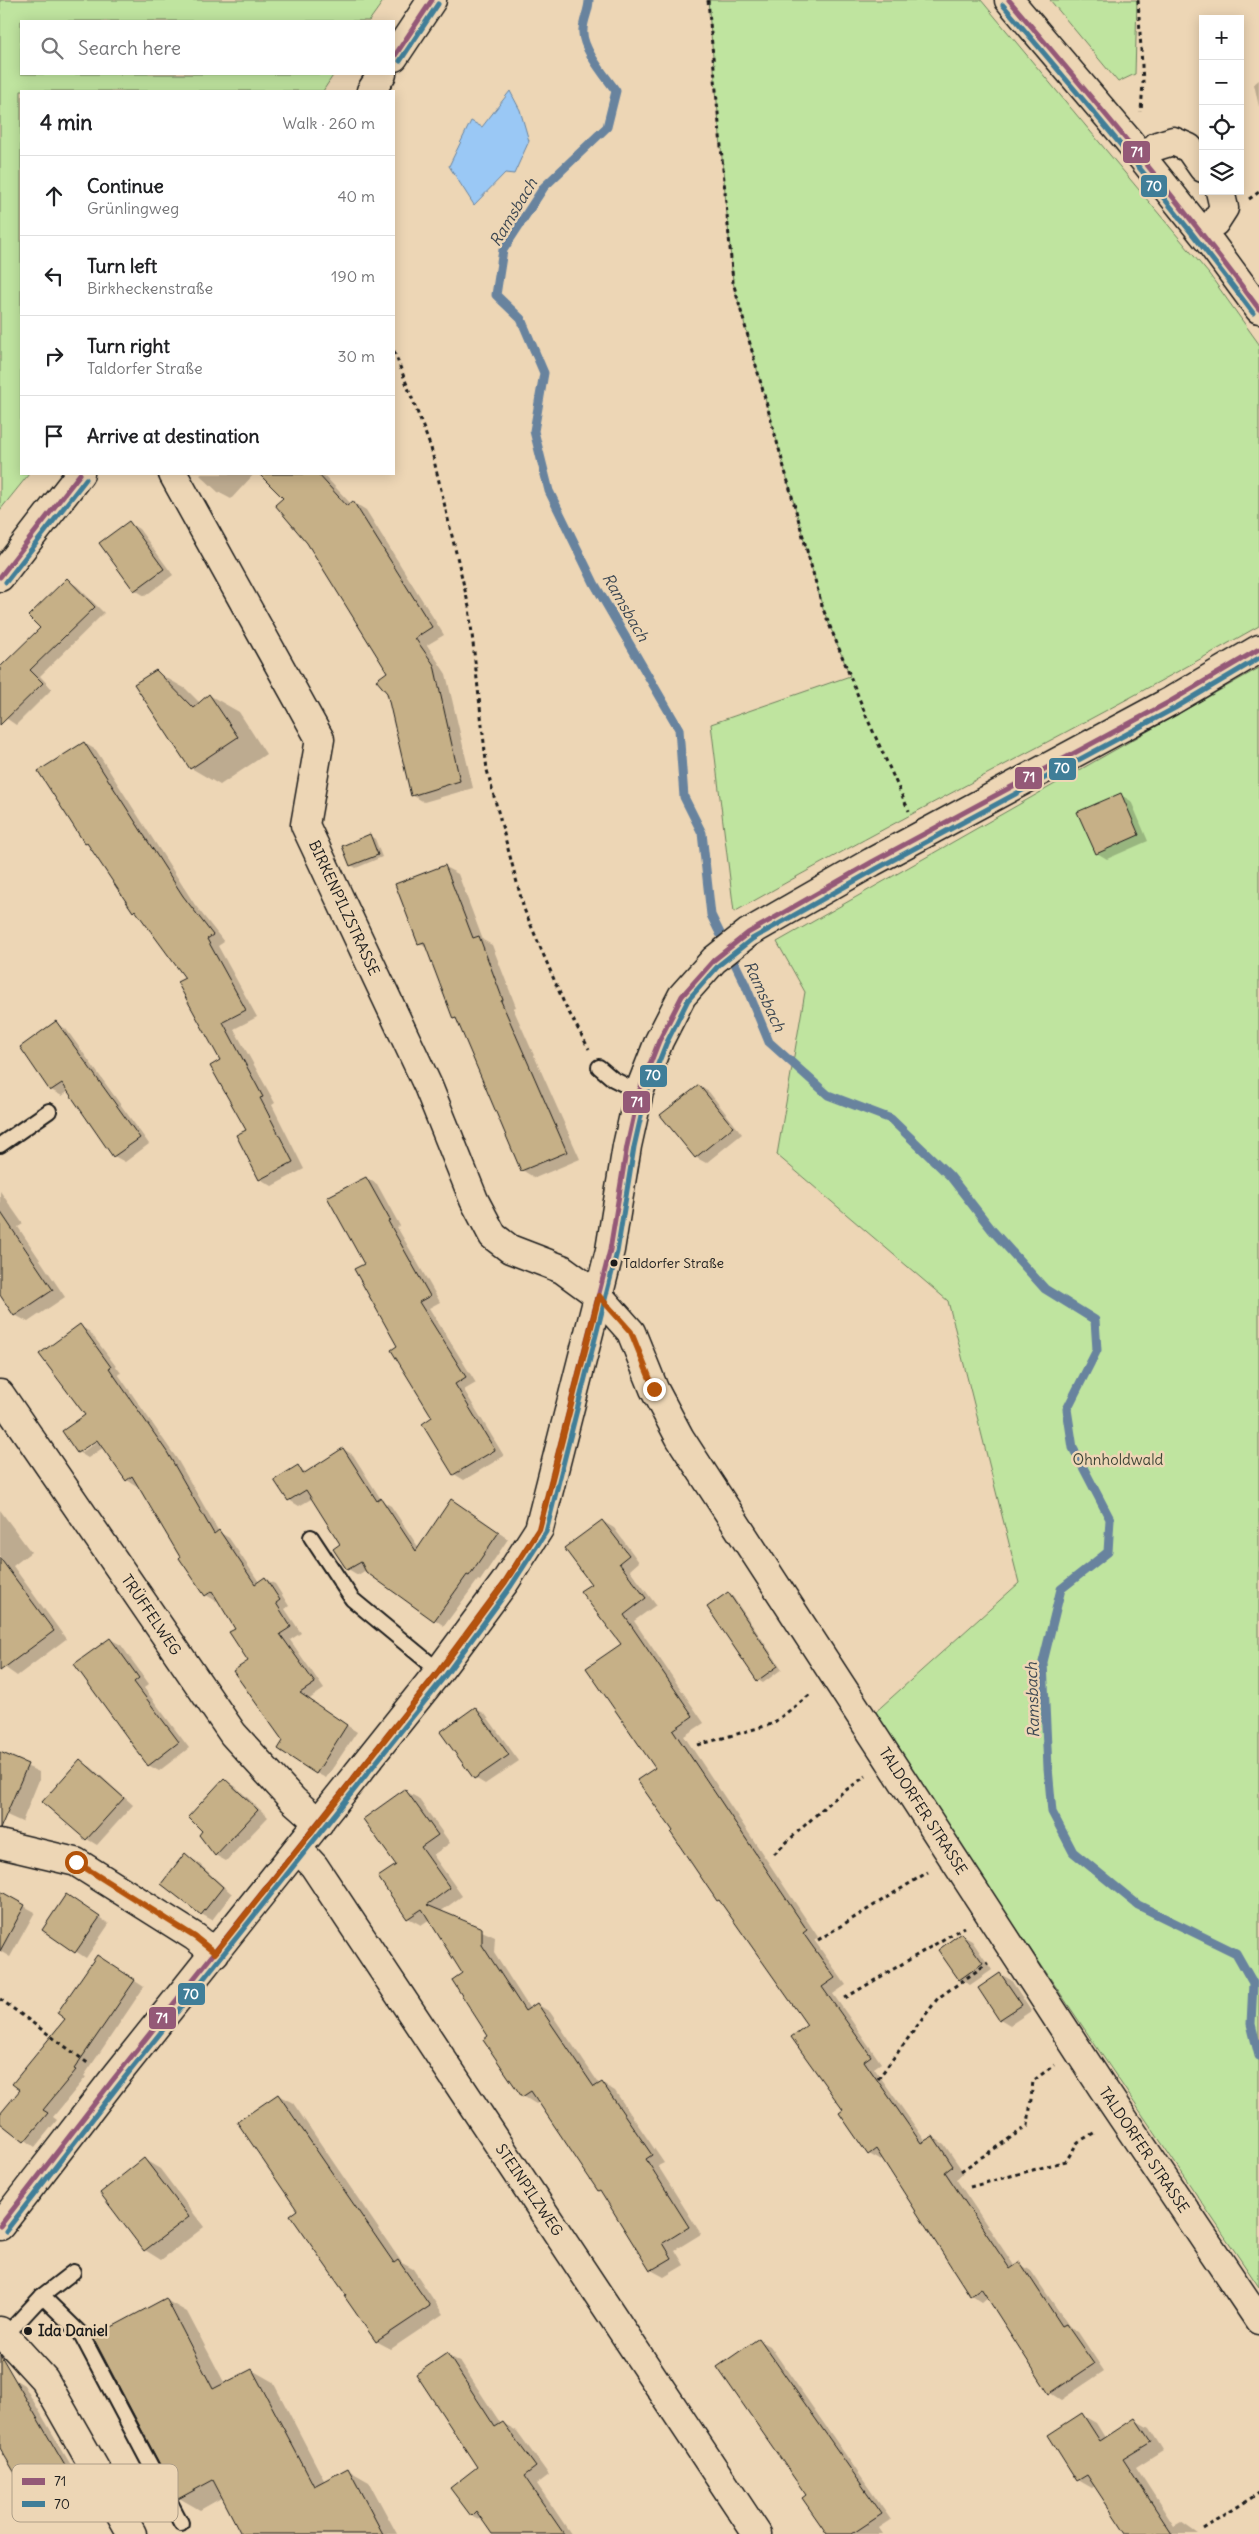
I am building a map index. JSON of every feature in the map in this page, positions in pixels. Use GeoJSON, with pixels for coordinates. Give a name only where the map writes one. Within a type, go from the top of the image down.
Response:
{"type":"FeatureCollection","features":[{"type":"Feature","properties":{"kind":"street"},"geometry":{"type":"LineString","coordinates":[[395,56],[432,0]]}},
{"type":"Feature","properties":{"kind":"street"},"geometry":{"type":"LineString","coordinates":[[1009,0],[1212,245],[1259,309]]}},
{"type":"Feature","properties":{"kind":"street"},"geometry":{"type":"LineString","coordinates":[[372,90],[381,75]]}},
{"type":"Feature","properties":{"kind":"street"},"geometry":{"type":"LineString","coordinates":[[1157,146],[1173,141],[1188,148],[1199,163]]}},
{"type":"Feature","properties":{"kind":"street"},"geometry":{"type":"LineString","coordinates":[[1215,222],[1224,208],[1221,195]]}},
{"type":"Feature","properties":{"kind":"street"},"geometry":{"type":"LineString","coordinates":[[0,577],[79,475]]}},
{"type":"Feature","properties":{"kind":"street","name":"BIRKENPILZSTRASSE"},"geometry":{"type":"LineString","coordinates":[[174,475],[320,740],[305,825],[428,1086],[474,1200],[493,1236],[510,1249],[562,1270],[599,1296]]}},
{"type":"Feature","properties":{"kind":"street"},"geometry":{"type":"LineString","coordinates":[[0,2226],[112,2081],[439,1671],[505,1582],[539,1529],[610,1250],[626,1146],[639,1092],[658,1041],[682,996],[714,960],[748,933],[920,836],[1171,701],[1259,649]]}},
{"type":"Feature","properties":{"kind":"street","name":"TALDORFER STRASSE"},"geometry":{"type":"LineString","coordinates":[[599,1296],[631,1332],[654,1389],[680,1438],[1121,2116],[1259,2320]]}},
{"type":"Feature","properties":{"kind":"street","name":"TRÜFFELWEG"},"geometry":{"type":"LineString","coordinates":[[0,1394],[232,1734],[293,1800],[319,1823]]}},
{"type":"Feature","properties":{"kind":"street"},"geometry":{"type":"LineString","coordinates":[[0,1844],[76,1862],[195,1937],[215,1953]]}},
{"type":"Feature","properties":{"kind":"street","name":"STEINPILZWEG"},"geometry":{"type":"LineString","coordinates":[[298,1848],[314,1866],[757,2534]]}},
{"type":"Feature","properties":{"kind":"street"},"geometry":{"type":"LineString","coordinates":[[3,2333],[44,2379],[92,2464]]}},
{"type":"Feature","properties":{"kind":"street"},"geometry":{"type":"LineString","coordinates":[[125,2522],[132,2534]]}},
{"type":"Feature","properties":{"kind":"lane"},"geometry":{"type":"LineString","coordinates":[[599,1067],[613,1079],[639,1092]]}},
{"type":"Feature","properties":{"kind":"lane"},"geometry":{"type":"LineString","coordinates":[[0,1145],[49,1111]]}},
{"type":"Feature","properties":{"kind":"lane"},"geometry":{"type":"LineString","coordinates":[[311,1537],[352,1599],[439,1671]]}},
{"type":"Feature","properties":{"kind":"lane"},"geometry":{"type":"LineString","coordinates":[[3,2333],[42,2296],[73,2272]]}},
{"type":"Feature","properties":{"kind":"lane"},"geometry":{"type":"LineString","coordinates":[[42,2296],[81,2334],[150,2464]]}},
{"type":"Feature","properties":{"kind":"lane"},"geometry":{"type":"LineString","coordinates":[[178,2517],[181,2523]]}},
{"type":"Feature","properties":{"kind":"path"},"geometry":{"type":"LineString","coordinates":[[708,0],[733,282],[823,610],[867,718],[920,836]]}},
{"type":"Feature","properties":{"kind":"path"},"geometry":{"type":"LineString","coordinates":[[1126,139],[1140,125],[1143,82],[1138,0]]}},
{"type":"Feature","properties":{"kind":"path"},"geometry":{"type":"LineString","coordinates":[[395,353],[431,448],[469,607],[487,770],[524,909],[564,1003],[599,1067]]}},
{"type":"Feature","properties":{"kind":"path"},"geometry":{"type":"LineString","coordinates":[[698,1746],[772,1724],[835,1676]]}},
{"type":"Feature","properties":{"kind":"path"},"geometry":{"type":"LineString","coordinates":[[774,1854],[832,1800],[889,1759]]}},
{"type":"Feature","properties":{"kind":"path"},"geometry":{"type":"LineString","coordinates":[[818,1940],[952,1857]]}},
{"type":"Feature","properties":{"kind":"path"},"geometry":{"type":"LineString","coordinates":[[845,1998],[988,1912]]}},
{"type":"Feature","properties":{"kind":"path"},"geometry":{"type":"LineString","coordinates":[[878,2080],[938,1998],[1011,1947]]}},
{"type":"Feature","properties":{"kind":"path"},"geometry":{"type":"LineString","coordinates":[[0,1999],[112,2081]]}},
{"type":"Feature","properties":{"kind":"path"},"geometry":{"type":"LineString","coordinates":[[961,2171],[1028,2126],[1034,2081],[1076,2047]]}},
{"type":"Feature","properties":{"kind":"path"},"geometry":{"type":"LineString","coordinates":[[970,2187],[1066,2161],[1078,2142],[1121,2116]]}},
{"type":"Feature","properties":{"kind":"path"},"geometry":{"type":"LineString","coordinates":[[1203,2529],[1259,2492]]}},
{"type":"Feature","properties":{"kind":"green space"},"geometry":{"type":"Polygon","coordinates":[[[0,0],[384,0],[370,20],[20,20],[20,75],[333,75],[324,90],[20,90],[20,475],[28,475],[0,510],[0,0]]]}},
{"type":"Feature","properties":{"kind":"green space"},"geometry":{"type":"Polygon","coordinates":[[[708,0],[981,0],[1209,274],[1259,344],[1259,626],[734,912],[711,724],[850,676],[823,609],[733,282],[708,0]]]}},
{"type":"Feature","properties":{"kind":"green space"},"geometry":{"type":"Polygon","coordinates":[[[1050,0],[1137,0],[1135,74],[1118,82],[1050,0]]]}},
{"type":"Feature","properties":{"kind":"green space","name":"Ohnholdwald"},"geometry":{"type":"Polygon","coordinates":[[[1259,668],[1259,2287],[872,1715],[1019,1583],[948,1301],[777,1155],[805,992],[777,942],[1259,668]]]}},
{"type":"Feature","properties":{"kind":"water"},"geometry":{"type":"Polygon","coordinates":[[[510,91],[520,110],[529,141],[514,174],[505,173],[474,205],[449,166],[471,121],[482,127],[510,91]]]}},
{"type":"Feature","properties":{"kind":"building"},"geometry":{"type":"Polygon","coordinates":[[[260,475],[319,475],[347,506],[353,501],[432,627],[415,638],[434,665],[460,781],[411,796],[387,693],[376,680],[387,672],[307,543],[275,505],[283,498],[260,475]]]}},
{"type":"Feature","properties":{"kind":"building"},"geometry":{"type":"Polygon","coordinates":[[[129,521],[164,569],[134,591],[99,543],[129,521]]]}},
{"type":"Feature","properties":{"kind":"building"},"geometry":{"type":"Polygon","coordinates":[[[67,578],[95,607],[30,670],[43,683],[0,725],[0,667],[40,628],[28,616],[67,578]]]}},
{"type":"Feature","properties":{"kind":"building"},"geometry":{"type":"Polygon","coordinates":[[[156,670],[193,708],[209,694],[238,737],[190,769],[134,684],[156,670]]]}},
{"type":"Feature","properties":{"kind":"building"},"geometry":{"type":"Polygon","coordinates":[[[84,742],[183,896],[213,935],[207,939],[246,1010],[223,1022],[263,1097],[260,1098],[293,1162],[259,1180],[236,1135],[246,1130],[210,1066],[220,1060],[177,982],[185,978],[135,910],[133,912],[87,843],[85,844],[38,771],[84,742]]]}},
{"type":"Feature","properties":{"kind":"building"},"geometry":{"type":"Polygon","coordinates":[[[1121,793],[1139,835],[1096,854],[1077,812],[1121,793]]]}},
{"type":"Feature","properties":{"kind":"building"},"geometry":{"type":"Polygon","coordinates":[[[370,834],[378,855],[350,866],[342,846],[370,834]]]}},
{"type":"Feature","properties":{"kind":"building"},"geometry":{"type":"Polygon","coordinates":[[[445,865],[473,938],[479,936],[503,1000],[501,1001],[567,1152],[521,1171],[456,1018],[453,1019],[424,942],[418,944],[395,884],[445,865]]]}},
{"type":"Feature","properties":{"kind":"building"},"geometry":{"type":"Polygon","coordinates":[[[56,1021],[140,1138],[113,1157],[62,1083],[50,1091],[20,1047],[56,1021]]]}},
{"type":"Feature","properties":{"kind":"building"},"geometry":{"type":"Polygon","coordinates":[[[699,1085],[733,1127],[695,1158],[660,1115],[699,1085]]]}},
{"type":"Feature","properties":{"kind":"building"},"geometry":{"type":"Polygon","coordinates":[[[366,1177],[430,1296],[419,1302],[466,1377],[455,1384],[495,1450],[453,1475],[422,1424],[432,1417],[391,1350],[397,1346],[354,1269],[364,1264],[327,1197],[366,1177]]]}},
{"type":"Feature","properties":{"kind":"building"},"geometry":{"type":"Polygon","coordinates":[[[0,1211],[53,1290],[14,1316],[0,1295],[0,1211]]]}},
{"type":"Feature","properties":{"kind":"building"},"geometry":{"type":"Polygon","coordinates":[[[80,1324],[167,1452],[214,1534],[219,1530],[255,1584],[265,1577],[280,1600],[276,1603],[291,1627],[280,1634],[315,1683],[300,1693],[347,1725],[316,1774],[278,1749],[283,1741],[233,1671],[248,1661],[229,1632],[235,1629],[212,1591],[205,1596],[179,1558],[132,1476],[126,1481],[97,1440],[77,1453],[62,1431],[85,1415],[39,1354],[80,1324]]]}},
{"type":"Feature","properties":{"kind":"building"},"geometry":{"type":"Polygon","coordinates":[[[343,1448],[377,1501],[381,1498],[416,1551],[451,1499],[499,1532],[469,1576],[467,1575],[434,1621],[366,1572],[361,1562],[347,1570],[333,1549],[340,1544],[306,1490],[288,1501],[274,1480],[298,1465],[303,1474],[343,1448]]]}},
{"type":"Feature","properties":{"kind":"building"},"geometry":{"type":"Polygon","coordinates":[[[602,1520],[629,1555],[619,1563],[646,1598],[624,1615],[693,1716],[673,1730],[807,1930],[803,1933],[835,1978],[822,1987],[871,2056],[864,2061],[921,2143],[933,2136],[953,2166],[945,2172],[1010,2269],[1020,2262],[1062,2326],[1066,2324],[1094,2364],[1049,2394],[981,2288],[970,2296],[876,2149],[868,2155],[839,2113],[843,2110],[791,2037],[807,2025],[719,1900],[717,1901],[671,1833],[673,1831],[637,1780],[655,1768],[586,1668],[621,1644],[580,1591],[591,1584],[564,1548],[602,1520]]]}},
{"type":"Feature","properties":{"kind":"building"},"geometry":{"type":"Polygon","coordinates":[[[0,1558],[54,1631],[0,1671],[0,1558]]]}},
{"type":"Feature","properties":{"kind":"building"},"geometry":{"type":"Polygon","coordinates":[[[728,1592],[778,1666],[757,1681],[707,1607],[728,1592]]]}},
{"type":"Feature","properties":{"kind":"building"},"geometry":{"type":"Polygon","coordinates":[[[110,1638],[139,1678],[134,1682],[179,1742],[148,1766],[74,1664],[110,1638]]]}},
{"type":"Feature","properties":{"kind":"building"},"geometry":{"type":"Polygon","coordinates":[[[475,1707],[509,1755],[474,1779],[440,1732],[475,1707]]]}},
{"type":"Feature","properties":{"kind":"building"},"geometry":{"type":"Polygon","coordinates":[[[0,1752],[28,1764],[0,1829],[0,1752]]]}},
{"type":"Feature","properties":{"kind":"building"},"geometry":{"type":"Polygon","coordinates":[[[80,1759],[124,1798],[86,1840],[42,1802],[80,1759]]]}},
{"type":"Feature","properties":{"kind":"building"},"geometry":{"type":"Polygon","coordinates":[[[224,1778],[258,1810],[215,1856],[199,1835],[202,1831],[188,1817],[224,1778]]]}},
{"type":"Feature","properties":{"kind":"building"},"geometry":{"type":"Polygon","coordinates":[[[405,1789],[438,1835],[421,1847],[450,1888],[427,1905],[482,1928],[482,1945],[525,2011],[537,2003],[594,2087],[602,2082],[652,2155],[646,2159],[689,2227],[663,2243],[672,2258],[650,2271],[600,2190],[598,2191],[531,2091],[522,2097],[483,2040],[488,2036],[452,1980],[462,1973],[422,1909],[407,1919],[378,1877],[396,1865],[363,1819],[405,1789]]]}},
{"type":"Feature","properties":{"kind":"building"},"geometry":{"type":"Polygon","coordinates":[[[185,1853],[223,1887],[201,1915],[161,1884],[185,1853]]]}},
{"type":"Feature","properties":{"kind":"building"},"geometry":{"type":"Polygon","coordinates":[[[0,1891],[25,1905],[0,1951],[0,1891]]]}},
{"type":"Feature","properties":{"kind":"building"},"geometry":{"type":"Polygon","coordinates":[[[66,1894],[100,1917],[75,1953],[42,1930],[66,1894]]]}},
{"type":"Feature","properties":{"kind":"building"},"geometry":{"type":"Polygon","coordinates":[[[961,1933],[983,1963],[959,1980],[938,1950],[961,1933]]]}},
{"type":"Feature","properties":{"kind":"building"},"geometry":{"type":"Polygon","coordinates":[[[97,1955],[135,1980],[74,2069],[76,2070],[43,2110],[48,2113],[24,2142],[0,2123],[0,2114],[20,2090],[12,2084],[65,2019],[57,2013],[97,1955]]]}},
{"type":"Feature","properties":{"kind":"building"},"geometry":{"type":"Polygon","coordinates":[[[1000,1973],[1022,2005],[999,2020],[978,1988],[1000,1973]]]}},
{"type":"Feature","properties":{"kind":"building"},"geometry":{"type":"Polygon","coordinates":[[[278,2094],[394,2263],[398,2260],[430,2306],[376,2342],[344,2296],[346,2295],[290,2215],[297,2210],[237,2122],[278,2094]]]}},
{"type":"Feature","properties":{"kind":"building"},"geometry":{"type":"Polygon","coordinates":[[[144,2158],[189,2217],[144,2251],[100,2193],[144,2158]]]}},
{"type":"Feature","properties":{"kind":"building"},"geometry":{"type":"Polygon","coordinates":[[[166,2298],[213,2389],[252,2369],[314,2486],[348,2468],[383,2534],[241,2534],[213,2480],[178,2499],[178,2464],[160,2464],[93,2337],[166,2298]]]}},
{"type":"Feature","properties":{"kind":"building"},"geometry":{"type":"Polygon","coordinates":[[[759,2338],[882,2514],[852,2534],[827,2534],[802,2498],[806,2495],[717,2367],[759,2338]]]}},
{"type":"Feature","properties":{"kind":"building"},"geometry":{"type":"Polygon","coordinates":[[[447,2353],[495,2427],[503,2422],[536,2467],[524,2476],[564,2534],[492,2534],[476,2511],[471,2516],[450,2488],[477,2467],[416,2374],[447,2353]]]}},
{"type":"Feature","properties":{"kind":"building"},"geometry":{"type":"Polygon","coordinates":[[[0,2354],[64,2464],[12,2464],[12,2468],[0,2448],[0,2354]]]}},
{"type":"Feature","properties":{"kind":"building"},"geometry":{"type":"Polygon","coordinates":[[[1082,2413],[1100,2441],[1135,2418],[1151,2442],[1123,2459],[1172,2534],[1126,2534],[1087,2475],[1077,2481],[1048,2435],[1082,2413]]]}},
{"type":"Feature","properties":{"kind":"waterway","name":"Ramsbach"},"geometry":{"type":"LineString","coordinates":[[589,0],[583,26],[583,37],[590,54],[616,91],[607,127],[544,187],[503,250],[496,295],[521,319],[544,373],[534,431],[549,491],[594,583],[679,729],[684,797],[702,833],[711,915],[745,984],[769,1042],[828,1095],[891,1119],[950,1176],[992,1230],[1045,1289],[1095,1320],[1097,1350],[1067,1409],[1073,1448],[1110,1519],[1108,1552],[1061,1589],[1043,1662],[1052,1812],[1073,1852],[1138,1905],[1236,1953],[1253,1983],[1251,2024],[1259,2056]]}},
{"type":"Feature","properties":{"kind":"transit line","name":"71"},"geometry":{"type":"LineString","coordinates":[[395,56],[432,0]]}},
{"type":"Feature","properties":{"kind":"transit line","name":"71"},"geometry":{"type":"LineString","coordinates":[[1009,0],[1168,191],[1259,309]]}},
{"type":"Feature","properties":{"kind":"transit line","name":"70"},"geometry":{"type":"LineString","coordinates":[[400,61],[438,4]]}},
{"type":"Feature","properties":{"kind":"transit line","name":"70"},"geometry":{"type":"LineString","coordinates":[[1003,5],[1162,196],[1253,313]]}},
{"type":"Feature","properties":{"kind":"transit line","name":"71"},"geometry":{"type":"LineString","coordinates":[[0,577],[79,475]]}},
{"type":"Feature","properties":{"kind":"transit line","name":"70"},"geometry":{"type":"LineString","coordinates":[[6,582],[86,479]]}},
{"type":"Feature","properties":{"kind":"transit line","name":"71"},"geometry":{"type":"LineString","coordinates":[[0,2226],[112,2081],[439,1671],[505,1582],[539,1529],[610,1250],[627,1146],[639,1092],[659,1041],[682,996],[714,960],[748,933],[872,862],[1171,701],[1259,649]]}},
{"type":"Feature","properties":{"kind":"transit line","name":"70"},"geometry":{"type":"LineString","coordinates":[[6,2231],[118,2086],[445,1676],[511,1586],[546,1532],[617,1252],[634,1147],[646,1094],[666,1044],[688,1000],[719,965],[752,939],[876,869],[1175,708],[1259,658]]}},
{"type":"Feature","properties":{"kind":"place","name":"Taldorfer Straße"},"geometry":{"type":"Point","coordinates":[614,1263]}},
{"type":"Feature","properties":{"kind":"place","name":"Ida Daniel"},"geometry":{"type":"Point","coordinates":[28,2331]}},
{"type":"Feature","properties":{"kind":"route"},"geometry":{"type":"LineString","coordinates":[[76,1862],[195,1937],[215,1953],[439,1671],[505,1582],[539,1529],[599,1296],[631,1332],[654,1389]]}}]}
